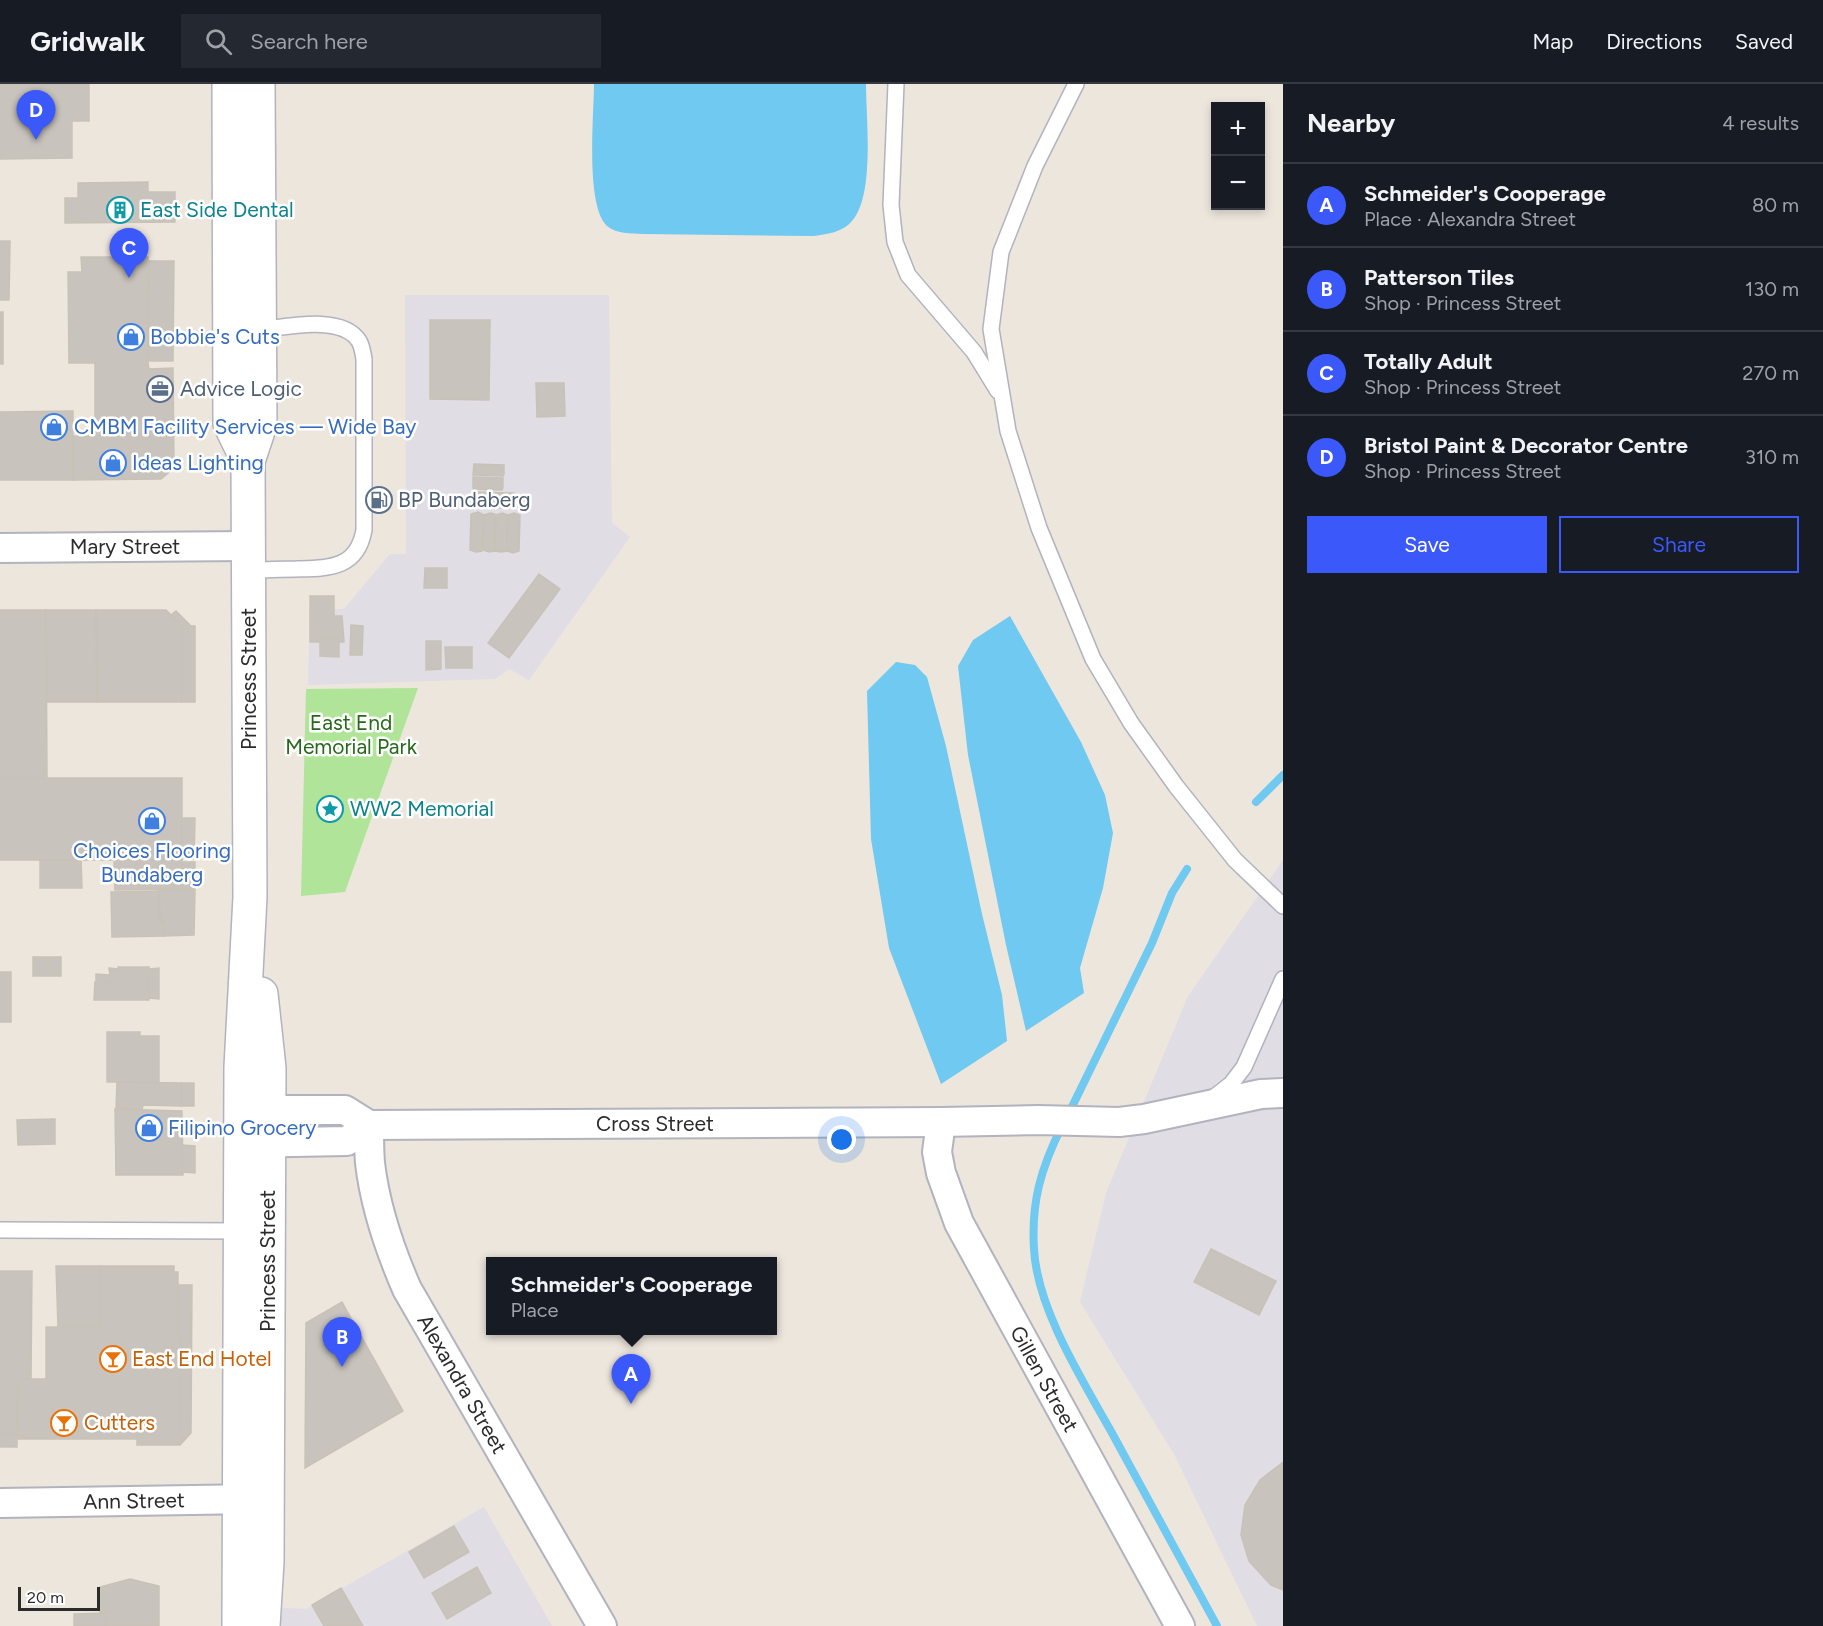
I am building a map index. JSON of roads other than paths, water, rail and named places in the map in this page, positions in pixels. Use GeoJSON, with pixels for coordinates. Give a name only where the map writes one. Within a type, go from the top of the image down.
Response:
{"type":"FeatureCollection","features":[{"type":"Feature","properties":{"kind":"main road","name":"Princess Street"},"geometry":{"type":"LineString","coordinates":[[229,84],[230,424],[248,461]]}},
{"type":"Feature","properties":{"kind":"main road","name":"Princess Street"},"geometry":{"type":"LineString","coordinates":[[238,1626],[253,1500],[255,1110],[269,1068],[250,897],[248,461],[260,425],[258,84]]}},
{"type":"Feature","properties":{"kind":"main road","name":"Princess Street"},"geometry":{"type":"LineString","coordinates":[[255,1143],[240,1231],[253,1500],[267,1562],[263,1626]]}},
{"type":"Feature","properties":{"kind":"street","name":"Mary Street"},"geometry":{"type":"LineString","coordinates":[[0,548],[249,558]]}},
{"type":"Feature","properties":{"kind":"street","name":"Cross Street"},"geometry":{"type":"LineString","coordinates":[[369,1125],[1038,1120],[1099,1122],[1144,1119],[1261,1094],[1283,1093]]}},
{"type":"Feature","properties":{"kind":"street"},"geometry":{"type":"LineString","coordinates":[[255,1110],[345,1110],[369,1125],[347,1141],[255,1143]]}},
{"type":"Feature","properties":{"kind":"street","name":"Gillen Street"},"geometry":{"type":"LineString","coordinates":[[941,1122],[938,1152],[941,1173],[959,1223],[1180,1626]]}},
{"type":"Feature","properties":{"kind":"street","name":"Alexandra Street"},"geometry":{"type":"LineString","coordinates":[[369,1125],[370,1163],[374,1187],[396,1263],[407,1289],[602,1626]]}},
{"type":"Feature","properties":{"kind":"street","name":"Ann Street"},"geometry":{"type":"LineString","coordinates":[[0,1503],[253,1500]]}},
{"type":"Feature","properties":{"kind":"lane"},"geometry":{"type":"LineString","coordinates":[[896,84],[891,206],[895,242],[908,275],[974,352],[1003,399]]}},
{"type":"Feature","properties":{"kind":"lane"},"geometry":{"type":"LineString","coordinates":[[1076,84],[1035,166],[1000,252],[991,329],[1008,431],[1039,528],[1093,659],[1131,723],[1176,786],[1234,860],[1283,906]]}},
{"type":"Feature","properties":{"kind":"lane"},"geometry":{"type":"LineString","coordinates":[[249,558],[329,568],[350,558],[362,542],[364,530],[364,359],[359,341],[343,328],[332,325],[300,325],[259,330]]}},
{"type":"Feature","properties":{"kind":"lane"},"geometry":{"type":"LineString","coordinates":[[1204,1106],[1231,1084],[1244,1067],[1283,979]]}},
{"type":"Feature","properties":{"kind":"lane"},"geometry":{"type":"LineString","coordinates":[[0,1230],[240,1231]]}},
{"type":"Feature","properties":{"kind":"water"},"geometry":{"type":"Polygon","coordinates":[[[594,84],[866,84],[867,175],[859,209],[852,221],[844,228],[814,236],[643,234],[624,233],[611,229],[600,215],[593,180],[594,84]]]}},
{"type":"Feature","properties":{"kind":"water"},"geometry":{"type":"Polygon","coordinates":[[[1010,616],[1081,742],[1105,795],[1113,833],[1103,888],[1080,968],[1084,993],[1026,1031],[1006,945],[968,755],[958,666],[973,640],[1010,616]]]}},
{"type":"Feature","properties":{"kind":"water"},"geometry":{"type":"Polygon","coordinates":[[[896,662],[915,665],[927,677],[946,746],[1002,995],[1007,1041],[941,1084],[889,948],[871,839],[867,691],[896,662]]]}},
{"type":"Feature","properties":{"kind":"waterway"},"geometry":{"type":"LineString","coordinates":[[1256,802],[1283,775]]}},
{"type":"Feature","properties":{"kind":"waterway"},"geometry":{"type":"LineString","coordinates":[[1068,1115],[1152,943],[1172,893],[1187,869]]}},
{"type":"Feature","properties":{"kind":"waterway"},"geometry":{"type":"LineString","coordinates":[[1062,1126],[1043,1171],[1034,1216],[1034,1249],[1043,1296],[1075,1368],[1217,1626]]}},
{"type":"Feature","properties":{"kind":"place","name":"Bristol Paint & Decorator Centre"},"geometry":{"type":"Point","coordinates":[36,140]}},
{"type":"Feature","properties":{"kind":"place","name":"East Side Dental"},"geometry":{"type":"Point","coordinates":[120,210]}},
{"type":"Feature","properties":{"kind":"place","name":"Totally Adult"},"geometry":{"type":"Point","coordinates":[129,278]}},
{"type":"Feature","properties":{"kind":"place","name":"Bobbie's Cuts"},"geometry":{"type":"Point","coordinates":[131,337]}},
{"type":"Feature","properties":{"kind":"place","name":"Advice Logic"},"geometry":{"type":"Point","coordinates":[160,389]}},
{"type":"Feature","properties":{"kind":"place","name":"CMBM Facility Services — Wide Bay"},"geometry":{"type":"Point","coordinates":[54,427]}},
{"type":"Feature","properties":{"kind":"place","name":"Ideas Lighting"},"geometry":{"type":"Point","coordinates":[113,463]}},
{"type":"Feature","properties":{"kind":"place","name":"BP Bundaberg"},"geometry":{"type":"Point","coordinates":[379,500]}},
{"type":"Feature","properties":{"kind":"place","name":"WW2 Memorial"},"geometry":{"type":"Point","coordinates":[330,809]}},
{"type":"Feature","properties":{"kind":"place","name":"Choices Flooring Bundaberg"},"geometry":{"type":"Point","coordinates":[152,821]}},
{"type":"Feature","properties":{"kind":"place","name":"Filipino Grocery"},"geometry":{"type":"Point","coordinates":[149,1128]}},
{"type":"Feature","properties":{"kind":"place","name":"East End Hotel"},"geometry":{"type":"Point","coordinates":[113,1359]}},
{"type":"Feature","properties":{"kind":"place","name":"Patterson Tiles"},"geometry":{"type":"Point","coordinates":[342,1367]}},
{"type":"Feature","properties":{"kind":"place","name":"Schmeider's Cooperage"},"geometry":{"type":"Point","coordinates":[631,1404]}},
{"type":"Feature","properties":{"kind":"place","name":"Cutters"},"geometry":{"type":"Point","coordinates":[64,1423]}},
{"type":"Feature","properties":{"kind":"park label","name":"East End Memorial Park"},"geometry":{"type":"Point","coordinates":[351,735]}}]}
